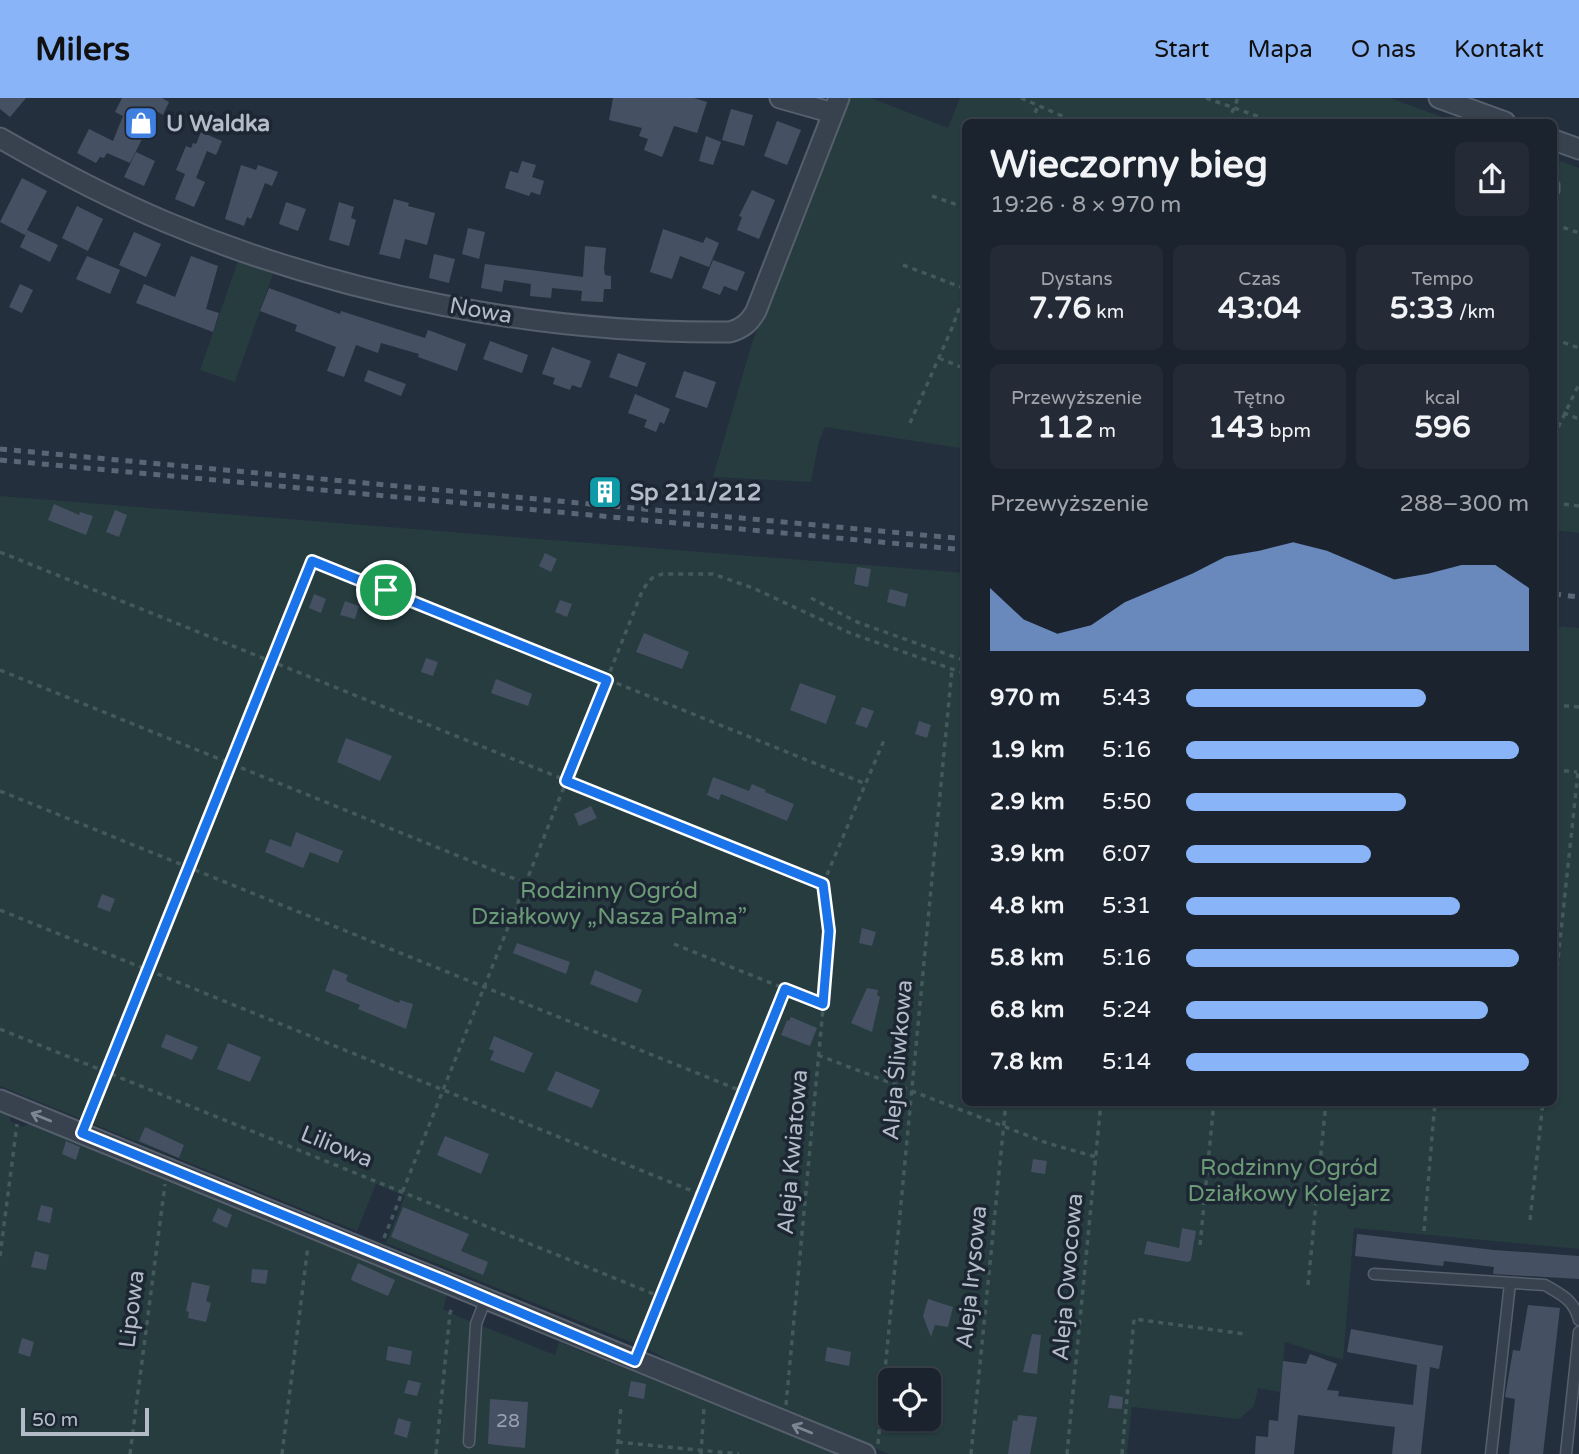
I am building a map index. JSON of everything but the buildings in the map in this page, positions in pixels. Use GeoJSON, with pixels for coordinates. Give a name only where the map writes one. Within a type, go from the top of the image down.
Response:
{"type":"FeatureCollection","features":[{"type":"Feature","properties":{"kind":"street"},"geometry":{"type":"LineString","coordinates":[[780,98],[836,106]]}},
{"type":"Feature","properties":{"kind":"street"},"geometry":{"type":"LineString","coordinates":[[1439,98],[1474,104],[1498,119]]}},
{"type":"Feature","properties":{"kind":"street","name":"Nowa"},"geometry":{"type":"LineString","coordinates":[[0,138],[106,195],[164,222],[260,258],[321,276],[429,301],[544,321],[597,327],[730,332],[750,321],[756,311],[836,106]]}},
{"type":"Feature","properties":{"kind":"street"},"geometry":{"type":"LineString","coordinates":[[1557,141],[1579,149]]}},
{"type":"Feature","properties":{"kind":"street"},"geometry":{"type":"LineString","coordinates":[[0,1100],[708,1391],[871,1452]]}},
{"type":"Feature","properties":{"kind":"lane"},"geometry":{"type":"LineString","coordinates":[[1374,1274],[1545,1286],[1561,1294],[1575,1307],[1579,1320]]}},
{"type":"Feature","properties":{"kind":"lane"},"geometry":{"type":"LineString","coordinates":[[1491,1454],[1510,1283]]}},
{"type":"Feature","properties":{"kind":"lane"},"geometry":{"type":"LineString","coordinates":[[469,1442],[476,1324],[486,1298]]}},
{"type":"Feature","properties":{"kind":"lane"},"geometry":{"type":"LineString","coordinates":[[1566,1454],[1579,1332]]}},
{"type":"Feature","properties":{"kind":"path"},"geometry":{"type":"LineString","coordinates":[[1021,98],[1069,119]]}},
{"type":"Feature","properties":{"kind":"path"},"geometry":{"type":"LineString","coordinates":[[1206,98],[1265,119]]}},
{"type":"Feature","properties":{"kind":"path"},"geometry":{"type":"LineString","coordinates":[[1229,119],[1238,98]]}},
{"type":"Feature","properties":{"kind":"path"},"geometry":{"type":"LineString","coordinates":[[1032,119],[1038,106]]}},
{"type":"Feature","properties":{"kind":"path"},"geometry":{"type":"LineString","coordinates":[[932,196],[962,207]]}},
{"type":"Feature","properties":{"kind":"path"},"geometry":{"type":"LineString","coordinates":[[1557,225],[1579,233]]}},
{"type":"Feature","properties":{"kind":"path"},"geometry":{"type":"LineString","coordinates":[[902,265],[962,288]]}},
{"type":"Feature","properties":{"kind":"path"},"geometry":{"type":"LineString","coordinates":[[910,423],[962,299]]}},
{"type":"Feature","properties":{"kind":"path"},"geometry":{"type":"LineString","coordinates":[[1557,340],[1579,348]]}},
{"type":"Feature","properties":{"kind":"path"},"geometry":{"type":"LineString","coordinates":[[939,358],[962,367]]}},
{"type":"Feature","properties":{"kind":"path"},"geometry":{"type":"LineString","coordinates":[[1557,430],[1579,384]]}},
{"type":"Feature","properties":{"kind":"path"},"geometry":{"type":"LineString","coordinates":[[1557,410],[1579,419]]}},
{"type":"Feature","properties":{"kind":"path"},"geometry":{"type":"LineString","coordinates":[[1557,503],[1579,506]]}},
{"type":"Feature","properties":{"kind":"path"},"geometry":{"type":"LineString","coordinates":[[0,552],[823,884],[885,738]]}},
{"type":"Feature","properties":{"kind":"path"},"geometry":{"type":"LineString","coordinates":[[82,1133],[312,561],[866,784]]}},
{"type":"Feature","properties":{"kind":"path"},"geometry":{"type":"LineString","coordinates":[[377,1253],[643,589],[652,578],[698,573],[731,579],[850,632],[962,673]]}},
{"type":"Feature","properties":{"kind":"path"},"geometry":{"type":"LineString","coordinates":[[811,598],[857,622],[962,659]]}},
{"type":"Feature","properties":{"kind":"path","name":"Aleja Śliwkowa"},"geometry":{"type":"LineString","coordinates":[[871,1452],[912,1091],[952,669]]}},
{"type":"Feature","properties":{"kind":"path"},"geometry":{"type":"LineString","coordinates":[[0,670],[525,883]]}},
{"type":"Feature","properties":{"kind":"path"},"geometry":{"type":"LineString","coordinates":[[1557,705],[1579,707]]}},
{"type":"Feature","properties":{"kind":"path"},"geometry":{"type":"LineString","coordinates":[[1557,770],[1578,772],[1557,970]]}},
{"type":"Feature","properties":{"kind":"path"},"geometry":{"type":"LineString","coordinates":[[0,791],[744,1092]]}},
{"type":"Feature","properties":{"kind":"path","name":"Aleja Kwiatowa"},"geometry":{"type":"LineString","coordinates":[[785,1422],[829,931],[823,884]]}},
{"type":"Feature","properties":{"kind":"path"},"geometry":{"type":"LineString","coordinates":[[0,909],[702,1195]]}},
{"type":"Feature","properties":{"kind":"path"},"geometry":{"type":"LineString","coordinates":[[674,944],[823,1004]]}},
{"type":"Feature","properties":{"kind":"path"},"geometry":{"type":"LineString","coordinates":[[635,1361],[785,989]]}},
{"type":"Feature","properties":{"kind":"path","name":"Liliowa"},"geometry":{"type":"LineString","coordinates":[[0,1029],[661,1297]]}},
{"type":"Feature","properties":{"kind":"path"},"geometry":{"type":"LineString","coordinates":[[818,1055],[1047,1143],[1096,1157]]}},
{"type":"Feature","properties":{"kind":"path","name":"Aleja Irysowa"},"geometry":{"type":"LineString","coordinates":[[971,1454],[1006,1106]]}},
{"type":"Feature","properties":{"kind":"path","name":"Aleja Owocowa"},"geometry":{"type":"LineString","coordinates":[[1068,1454],[1101,1106]]}},
{"type":"Feature","properties":{"kind":"path"},"geometry":{"type":"LineString","coordinates":[[1200,1245],[1214,1106]]}},
{"type":"Feature","properties":{"kind":"path"},"geometry":{"type":"LineString","coordinates":[[1308,1285],[1326,1106]]}},
{"type":"Feature","properties":{"kind":"path"},"geometry":{"type":"LineString","coordinates":[[1424,1231],[1435,1106]]}},
{"type":"Feature","properties":{"kind":"path"},"geometry":{"type":"LineString","coordinates":[[1530,1220],[1543,1106]]}},
{"type":"Feature","properties":{"kind":"path"},"geometry":{"type":"LineString","coordinates":[[0,1256],[17,1125],[23,1109]]}},
{"type":"Feature","properties":{"kind":"path","name":"Lipowa"},"geometry":{"type":"LineString","coordinates":[[130,1454],[168,1168]]}},
{"type":"Feature","properties":{"kind":"path"},"geometry":{"type":"LineString","coordinates":[[282,1454],[308,1247],[314,1228]]}},
{"type":"Feature","properties":{"kind":"path"},"geometry":{"type":"LineString","coordinates":[[436,1454],[450,1313],[460,1287]]}},
{"type":"Feature","properties":{"kind":"path"},"geometry":{"type":"LineString","coordinates":[[1122,1454],[1134,1319],[1245,1334]]}},
{"type":"Feature","properties":{"kind":"path"},"geometry":{"type":"LineString","coordinates":[[701,1452],[708,1391]]}},
{"type":"Feature","properties":{"kind":"path"},"geometry":{"type":"LineString","coordinates":[[617,1454],[621,1407]]}},
{"type":"Feature","properties":{"kind":"path"},"geometry":{"type":"LineString","coordinates":[[618,1442],[739,1454]]}},
{"type":"Feature","properties":{"kind":"green space"},"geometry":{"type":"Polygon","coordinates":[[[847,98],[871,98],[948,128],[960,98],[1390,98],[1448,119],[962,119],[962,448],[825,427],[819,441],[811,482],[713,477],[752,343],[847,98]]]}},
{"type":"Feature","properties":{"kind":"green space"},"geometry":{"type":"Polygon","coordinates":[[[1557,160],[1579,168],[1579,533],[1557,530],[1557,160]]]}},
{"type":"Feature","properties":{"kind":"green space"},"geometry":{"type":"Polygon","coordinates":[[[238,261],[273,274],[235,382],[200,370],[238,261]]]}},
{"type":"Feature","properties":{"kind":"green space","name":"Rodzinny Ogród Działkowy „Nasza Palma”"},"geometry":{"type":"Polygon","coordinates":[[[0,496],[962,573],[962,1106],[1557,1106],[1557,626],[1579,628],[1579,1249],[1354,1228],[1343,1360],[1285,1342],[1280,1392],[1258,1388],[1254,1406],[1239,1419],[1132,1407],[1127,1454],[889,1454],[699,1378],[648,1349],[386,1243],[405,1196],[376,1184],[357,1231],[0,1086],[0,496]]]}},
{"type":"Feature","properties":{"kind":"green space"},"geometry":{"type":"Polygon","coordinates":[[[0,1108],[10,1112],[10,1121],[22,1127],[32,1123],[439,1289],[447,1295],[443,1309],[457,1316],[555,1355],[559,1342],[840,1454],[0,1454],[0,1108]]]}},
{"type":"Feature","properties":{"kind":"railway"},"geometry":{"type":"LineString","coordinates":[[0,449],[962,539]]}},
{"type":"Feature","properties":{"kind":"railway"},"geometry":{"type":"LineString","coordinates":[[0,460],[962,550]]}},
{"type":"Feature","properties":{"kind":"railway"},"geometry":{"type":"LineString","coordinates":[[1557,594],[1579,597]]}},
{"type":"Feature","properties":{"kind":"place","name":"U Waldka"},"geometry":{"type":"Point","coordinates":[141,123]}},
{"type":"Feature","properties":{"kind":"place","name":"Sp 211/212"},"geometry":{"type":"Point","coordinates":[605,492]}},
{"type":"Feature","properties":{"kind":"route"},"geometry":{"type":"LineString","coordinates":[[312,561],[386,590],[607,680],[566,781],[823,884],[829,931],[823,1004],[785,989],[635,1361],[82,1133],[312,561]]}},
{"type":"Feature","properties":{"kind":"park label","name":"Rodzinny Ogród Działkowy Kolejarz"},"geometry":{"type":"Point","coordinates":[1289,1180]}}]}
